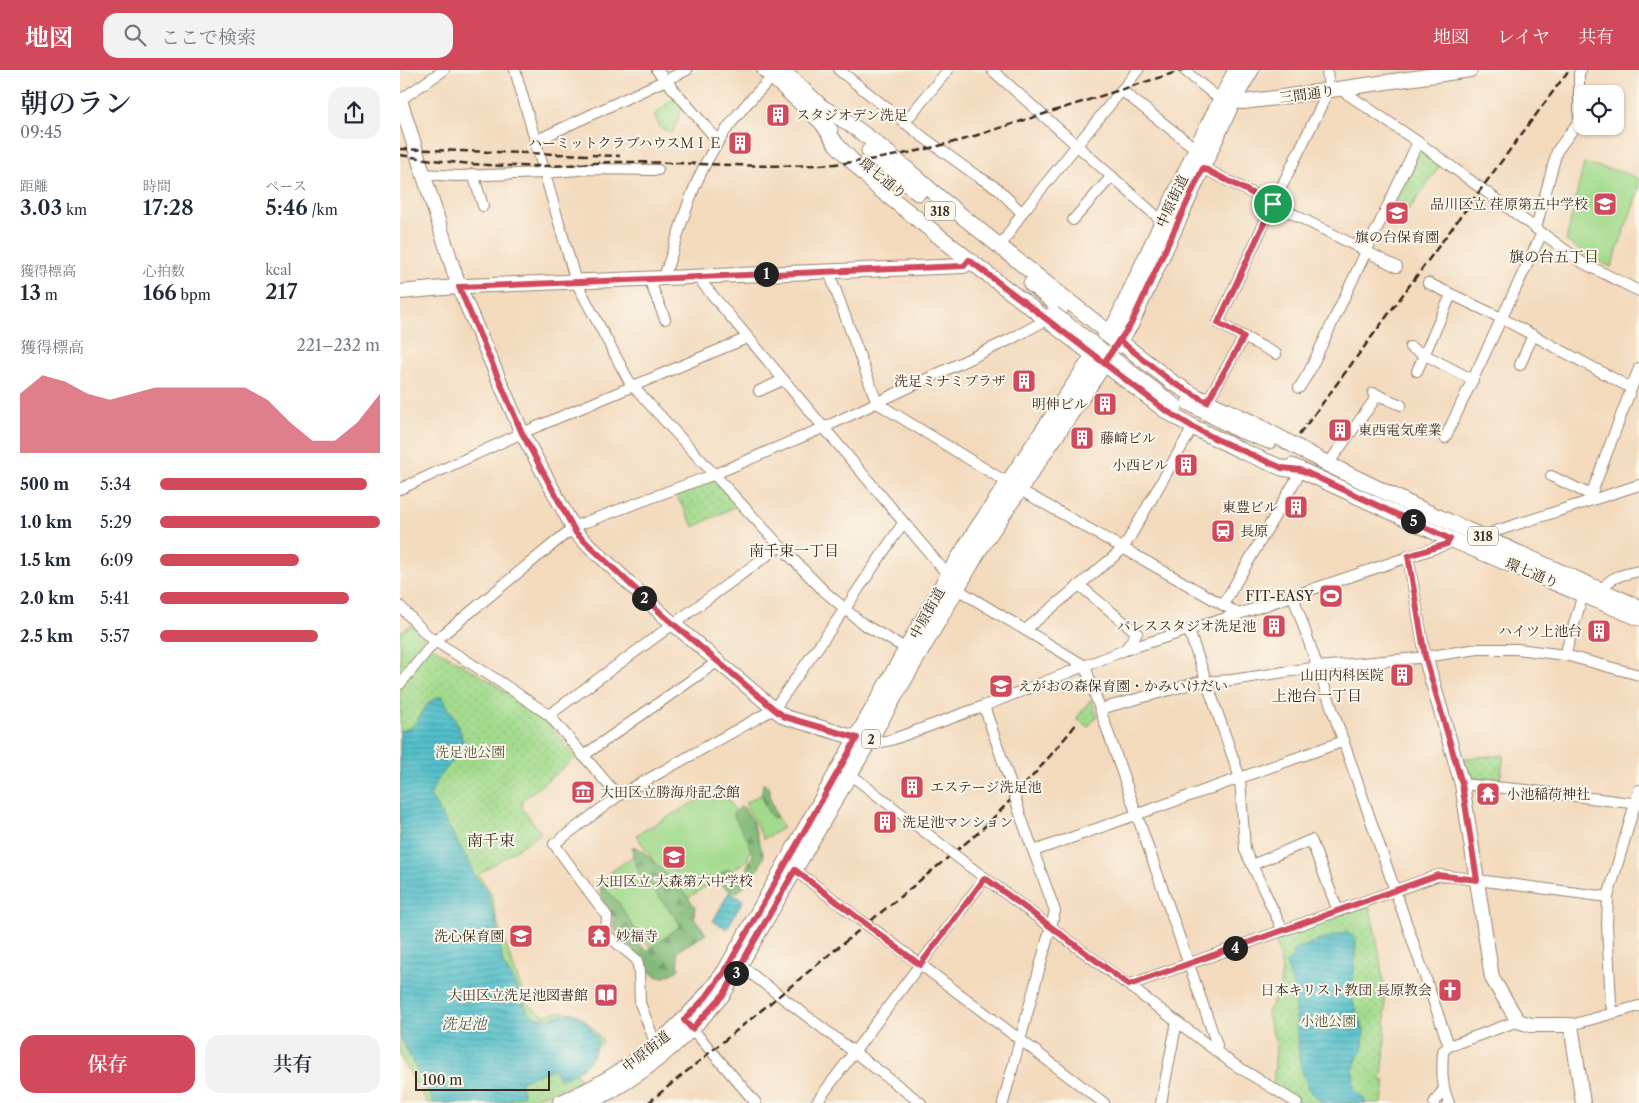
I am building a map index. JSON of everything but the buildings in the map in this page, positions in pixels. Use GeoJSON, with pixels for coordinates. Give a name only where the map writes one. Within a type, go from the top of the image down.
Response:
{"type":"FeatureCollection","features":[{"type":"Feature","properties":{"kind":"main road","name":"中原街道"},"geometry":{"type":"LineString","coordinates":[[1114,336],[1131,324],[1203,168],[1236,70]]}},
{"type":"Feature","properties":{"kind":"main road","name":"中原街道"},"geometry":{"type":"LineString","coordinates":[[586,1100],[618,1072],[656,1044],[688,1024],[724,994],[850,774],[863,740],[907,649],[948,575],[1014,486],[1114,336],[1121,312],[1196,149],[1227,100],[1251,70]]}},
{"type":"Feature","properties":{"kind":"main road","name":"環七通り"},"geometry":{"type":"LineString","coordinates":[[773,72],[823,108],[888,169],[1054,314]]}},
{"type":"Feature","properties":{"kind":"main road","name":"環七通り"},"geometry":{"type":"LineString","coordinates":[[773,72],[863,162],[1054,314],[1178,402],[1207,425],[1450,539],[1639,618]]}},
{"type":"Feature","properties":{"kind":"main road"},"geometry":{"type":"LineString","coordinates":[[823,108],[871,140],[1000,246],[1172,382],[1328,464]]}},
{"type":"Feature","properties":{"kind":"main road"},"geometry":{"type":"LineString","coordinates":[[823,124],[836,144],[877,186],[969,260],[1054,314],[1099,359],[1165,410],[1216,439],[1282,468],[1301,470]]}},
{"type":"Feature","properties":{"kind":"main road","name":"環七通り"},"geometry":{"type":"LineString","coordinates":[[1178,402],[1328,464],[1414,506],[1639,608]]}},
{"type":"Feature","properties":{"kind":"main road","name":"中原街道"},"geometry":{"type":"LineString","coordinates":[[560,1103],[586,1100],[607,1094],[666,1052],[688,1024],[725,971],[848,754],[863,740],[981,547],[1014,486]]}},
{"type":"Feature","properties":{"kind":"street"},"geometry":{"type":"LineString","coordinates":[[444,70],[400,100],[459,287],[522,433],[576,533],[717,662],[785,717],[863,740],[887,742],[984,706],[1124,650],[1189,631],[1447,544],[1450,539]]}},
{"type":"Feature","properties":{"kind":"street"},"geometry":{"type":"LineString","coordinates":[[514,70],[576,282],[633,386],[780,546],[824,591],[863,624],[907,649]]}},
{"type":"Feature","properties":{"kind":"street"},"geometry":{"type":"LineString","coordinates":[[657,70],[718,141]]}},
{"type":"Feature","properties":{"kind":"street"},"geometry":{"type":"LineString","coordinates":[[535,141],[687,70]]}},
{"type":"Feature","properties":{"kind":"street"},"geometry":{"type":"LineString","coordinates":[[840,70],[904,122],[974,174],[997,188],[1022,213]]}},
{"type":"Feature","properties":{"kind":"street"},"geometry":{"type":"LineString","coordinates":[[904,122],[948,70]]}},
{"type":"Feature","properties":{"kind":"street"},"geometry":{"type":"LineString","coordinates":[[992,70],[1163,222]]}},
{"type":"Feature","properties":{"kind":"street"},"geometry":{"type":"LineString","coordinates":[[1000,246],[1022,213],[1138,70]]}},
{"type":"Feature","properties":{"kind":"street"},"geometry":{"type":"LineString","coordinates":[[1184,70],[1213,94],[1227,100]]}},
{"type":"Feature","properties":{"kind":"street"},"geometry":{"type":"LineString","coordinates":[[1327,70],[1335,90],[1418,142],[1584,263],[1639,291]]}},
{"type":"Feature","properties":{"kind":"street","name":"三間通り"},"geometry":{"type":"LineString","coordinates":[[1227,100],[1243,102],[1335,90],[1413,74],[1467,70]]}},
{"type":"Feature","properties":{"kind":"street"},"geometry":{"type":"LineString","coordinates":[[1446,438],[1539,230],[1557,151],[1579,121],[1579,73],[1581,70]]}},
{"type":"Feature","properties":{"kind":"street"},"geometry":{"type":"LineString","coordinates":[[665,279],[666,271],[699,177],[718,141],[773,72]]}},
{"type":"Feature","properties":{"kind":"street"},"geometry":{"type":"LineString","coordinates":[[1121,90],[1196,149]]}},
{"type":"Feature","properties":{"kind":"street"},"geometry":{"type":"LineString","coordinates":[[1276,354],[1218,323],[1273,204],[1335,90]]}},
{"type":"Feature","properties":{"kind":"street"},"geometry":{"type":"LineString","coordinates":[[1299,388],[1309,372],[1418,142]]}},
{"type":"Feature","properties":{"kind":"street"},"geometry":{"type":"LineString","coordinates":[[1203,168],[1397,267]]}},
{"type":"Feature","properties":{"kind":"street"},"geometry":{"type":"LineString","coordinates":[[423,174],[544,173],[589,169],[658,170]]}},
{"type":"Feature","properties":{"kind":"street"},"geometry":{"type":"LineString","coordinates":[[473,174],[483,206]]}},
{"type":"Feature","properties":{"kind":"street"},"geometry":{"type":"LineString","coordinates":[[1074,220],[1112,176]]}},
{"type":"Feature","properties":{"kind":"street"},"geometry":{"type":"LineString","coordinates":[[400,292],[459,287],[964,266],[969,260]]}},
{"type":"Feature","properties":{"kind":"street"},"geometry":{"type":"LineString","coordinates":[[829,272],[877,403],[1014,486],[1239,614]]}},
{"type":"Feature","properties":{"kind":"street"},"geometry":{"type":"LineString","coordinates":[[703,277],[703,284],[747,338],[948,575]]}},
{"type":"Feature","properties":{"kind":"street"},"geometry":{"type":"LineString","coordinates":[[650,279],[650,284],[665,319]]}},
{"type":"Feature","properties":{"kind":"street"},"geometry":{"type":"LineString","coordinates":[[1428,283],[1501,318],[1631,388]]}},
{"type":"Feature","properties":{"kind":"street"},"geometry":{"type":"LineString","coordinates":[[1417,371],[1451,295]]}},
{"type":"Feature","properties":{"kind":"street"},"geometry":{"type":"LineString","coordinates":[[400,684],[435,641],[578,525],[715,474],[823,428],[1009,340],[1054,314]]}},
{"type":"Feature","properties":{"kind":"street"},"geometry":{"type":"LineString","coordinates":[[1520,365],[1533,335]]}},
{"type":"Feature","properties":{"kind":"street"},"geometry":{"type":"LineString","coordinates":[[1207,402],[1244,337]]}},
{"type":"Feature","properties":{"kind":"street"},"geometry":{"type":"LineString","coordinates":[[400,488],[522,433],[747,338]]}},
{"type":"Feature","properties":{"kind":"street"},"geometry":{"type":"LineString","coordinates":[[1410,347],[1473,380]]}},
{"type":"Feature","properties":{"kind":"street"},"geometry":{"type":"LineString","coordinates":[[1592,498],[1639,368]]}},
{"type":"Feature","properties":{"kind":"street"},"geometry":{"type":"LineString","coordinates":[[759,391],[783,380]]}},
{"type":"Feature","properties":{"kind":"street"},"geometry":{"type":"LineString","coordinates":[[1328,464],[1375,394],[1401,405]]}},
{"type":"Feature","properties":{"kind":"street"},"geometry":{"type":"LineString","coordinates":[[1024,630],[1123,549],[1193,427]]}},
{"type":"Feature","properties":{"kind":"street"},"geometry":{"type":"LineString","coordinates":[[1223,605],[1301,470]]}},
{"type":"Feature","properties":{"kind":"street"},"geometry":{"type":"LineString","coordinates":[[1551,476],[1592,498]]}},
{"type":"Feature","properties":{"kind":"street"},"geometry":{"type":"LineString","coordinates":[[1490,539],[1494,532],[1575,506],[1592,498],[1639,485]]}},
{"type":"Feature","properties":{"kind":"street"},"geometry":{"type":"LineString","coordinates":[[656,1044],[640,1003],[637,960],[607,935],[607,916],[554,844],[618,796],[774,709],[903,523]]}},
{"type":"Feature","properties":{"kind":"street"},"geometry":{"type":"LineString","coordinates":[[549,716],[780,546]]}},
{"type":"Feature","properties":{"kind":"street"},"geometry":{"type":"LineString","coordinates":[[1408,556],[1425,656],[1462,784],[1492,978],[1518,1021]]}},
{"type":"Feature","properties":{"kind":"street"},"geometry":{"type":"LineString","coordinates":[[1602,590],[1607,582],[1614,578],[1639,572]]}},
{"type":"Feature","properties":{"kind":"street"},"geometry":{"type":"LineString","coordinates":[[1079,585],[1137,633],[1124,650]]}},
{"type":"Feature","properties":{"kind":"street"},"geometry":{"type":"LineString","coordinates":[[956,589],[1085,666],[1217,1045],[1216,1051]]}},
{"type":"Feature","properties":{"kind":"street"},"geometry":{"type":"LineString","coordinates":[[1565,654],[1583,594]]}},
{"type":"Feature","properties":{"kind":"street"},"geometry":{"type":"LineString","coordinates":[[1293,596],[1449,1046]]}},
{"type":"Feature","properties":{"kind":"street"},"geometry":{"type":"LineString","coordinates":[[400,606],[435,641],[494,678],[549,716],[618,796]]}},
{"type":"Feature","properties":{"kind":"street"},"geometry":{"type":"LineString","coordinates":[[1189,631],[1240,778],[1245,850],[1283,931]]}},
{"type":"Feature","properties":{"kind":"street"},"geometry":{"type":"LineString","coordinates":[[1100,709],[1207,681],[1232,680],[1318,667],[1478,650],[1517,650],[1565,654],[1639,675]]}},
{"type":"Feature","properties":{"kind":"street"},"geometry":{"type":"LineString","coordinates":[[583,756],[717,662]]}},
{"type":"Feature","properties":{"kind":"street"},"geometry":{"type":"LineString","coordinates":[[984,706],[1055,910],[1052,927],[1003,1103]]}},
{"type":"Feature","properties":{"kind":"street"},"geometry":{"type":"LineString","coordinates":[[1034,851],[1344,740]]}},
{"type":"Feature","properties":{"kind":"street"},"geometry":{"type":"LineString","coordinates":[[848,754],[846,761],[850,774],[969,866],[1232,1063],[1297,1103]]}},
{"type":"Feature","properties":{"kind":"street"},"geometry":{"type":"LineString","coordinates":[[1462,784],[1637,804]]}},
{"type":"Feature","properties":{"kind":"street"},"geometry":{"type":"LineString","coordinates":[[1613,1013],[1607,925],[1608,896],[1637,804],[1639,790]]}},
{"type":"Feature","properties":{"kind":"street"},"geometry":{"type":"LineString","coordinates":[[1252,865],[1311,840],[1338,911]]}},
{"type":"Feature","properties":{"kind":"street"},"geometry":{"type":"LineString","coordinates":[[795,870],[1104,1103]]}},
{"type":"Feature","properties":{"kind":"street"},"geometry":{"type":"LineString","coordinates":[[1129,985],[1438,875],[1608,896]]}},
{"type":"Feature","properties":{"kind":"street"},"geometry":{"type":"LineString","coordinates":[[816,1103],[985,878]]}},
{"type":"Feature","properties":{"kind":"street"},"geometry":{"type":"LineString","coordinates":[[740,966],[921,1103]]}},
{"type":"Feature","properties":{"kind":"street"},"geometry":{"type":"LineString","coordinates":[[1449,1103],[1443,1090],[1441,1072],[1443,1051],[1449,1046],[1518,1021],[1531,1025],[1571,1025],[1639,1006]]}},
{"type":"Feature","properties":{"kind":"street"},"geometry":{"type":"LineString","coordinates":[[1161,1103],[1177,1022]]}},
{"type":"Feature","properties":{"kind":"street"},"geometry":{"type":"LineString","coordinates":[[688,1024],[756,1103]]}},
{"type":"Feature","properties":{"kind":"street"},"geometry":{"type":"LineString","coordinates":[[1571,1025],[1583,1103]]}},
{"type":"Feature","properties":{"kind":"street"},"geometry":{"type":"LineString","coordinates":[[1434,1103],[1443,1090]]}},
{"type":"Feature","properties":{"kind":"green space"},"geometry":{"type":"Polygon","coordinates":[[[674,97],[683,106],[672,133],[661,129],[654,115],[674,97]]]}},
{"type":"Feature","properties":{"kind":"green space"},"geometry":{"type":"Polygon","coordinates":[[[1418,147],[1441,164],[1409,210],[1393,199],[1418,147]]]}},
{"type":"Feature","properties":{"kind":"green space","name":"品川区立 荏原第五中学校"},"geometry":{"type":"Polygon","coordinates":[[[1584,163],[1625,173],[1639,179],[1639,190],[1611,267],[1592,258],[1566,241],[1584,163]]]}},
{"type":"Feature","properties":{"kind":"green space"},"geometry":{"type":"Polygon","coordinates":[[[713,480],[738,505],[694,527],[676,495],[713,480]]]}},
{"type":"Feature","properties":{"kind":"green space","name":"洗足池"},"geometry":{"type":"Polygon","coordinates":[[[411,625],[434,648],[490,681],[545,719],[576,758],[522,800],[522,808],[541,833],[478,875],[491,892],[497,921],[527,1004],[543,1015],[564,1012],[578,1015],[590,1025],[603,1041],[575,1071],[580,1081],[553,1092],[516,1103],[427,1103],[400,1056],[400,632],[411,625]]]}},
{"type":"Feature","properties":{"kind":"green space"},"geometry":{"type":"Polygon","coordinates":[[[1091,699],[1097,716],[1088,727],[1076,719],[1091,699]]]}},
{"type":"Feature","properties":{"kind":"green space"},"geometry":{"type":"Polygon","coordinates":[[[1504,755],[1500,780],[1471,779],[1467,775],[1464,758],[1504,755]]]}},
{"type":"Feature","properties":{"kind":"green space"},"geometry":{"type":"Polygon","coordinates":[[[763,783],[770,789],[770,798],[776,815],[775,818],[773,818],[765,806],[762,793],[763,783]]]}},
{"type":"Feature","properties":{"kind":"green space"},"geometry":{"type":"Polygon","coordinates":[[[721,787],[753,841],[747,861],[681,902],[636,835],[721,787]]]}},
{"type":"Feature","properties":{"kind":"green space"},"geometry":{"type":"Polygon","coordinates":[[[764,793],[783,828],[764,839],[745,803],[764,793]]]}},
{"type":"Feature","properties":{"kind":"green space"},"geometry":{"type":"Polygon","coordinates":[[[740,807],[744,808],[752,820],[764,856],[758,870],[754,874],[746,868],[753,855],[749,846],[750,843],[733,814],[740,807]]]}},
{"type":"Feature","properties":{"kind":"green space"},"geometry":{"type":"Polygon","coordinates":[[[633,846],[643,851],[684,892],[695,907],[694,917],[706,934],[677,951],[679,969],[664,977],[652,974],[646,964],[645,968],[628,953],[615,930],[614,917],[606,907],[600,888],[605,888],[619,903],[638,935],[635,942],[647,951],[680,926],[638,870],[632,852],[633,846]]]}},
{"type":"Feature","properties":{"kind":"green space"},"geometry":{"type":"Polygon","coordinates":[[[636,854],[686,925],[651,948],[597,882],[636,854]]]}},
{"type":"Feature","properties":{"kind":"green space"},"geometry":{"type":"Polygon","coordinates":[[[728,869],[739,876],[744,887],[736,893],[724,887],[720,879],[719,875],[728,869]]]}},
{"type":"Feature","properties":{"kind":"green space","name":"小池公園"},"geometry":{"type":"Polygon","coordinates":[[[1369,905],[1382,970],[1384,992],[1385,1036],[1381,1080],[1385,1081],[1382,1103],[1297,1103],[1273,1088],[1276,1044],[1267,1011],[1279,993],[1282,970],[1275,937],[1369,905]]]}},
{"type":"Feature","properties":{"kind":"water","name":"洗足池"},"geometry":{"type":"Polygon","coordinates":[[[442,696],[458,725],[465,747],[440,776],[430,795],[469,862],[474,875],[488,892],[497,927],[503,964],[512,978],[528,1012],[537,1018],[574,1013],[587,1023],[598,1040],[590,1060],[574,1073],[560,1080],[554,1069],[520,1081],[524,1095],[501,1103],[434,1103],[400,1037],[400,731],[412,727],[427,705],[442,696]]]}},
{"type":"Feature","properties":{"kind":"water"},"geometry":{"type":"Polygon","coordinates":[[[729,892],[743,900],[727,929],[713,921],[729,892]]]}},
{"type":"Feature","properties":{"kind":"water"},"geometry":{"type":"Polygon","coordinates":[[[1348,931],[1356,940],[1352,999],[1364,1030],[1363,1049],[1358,1056],[1353,1071],[1354,1089],[1365,1100],[1365,1103],[1323,1103],[1308,1088],[1300,1065],[1292,982],[1286,963],[1292,958],[1295,949],[1348,931]]]}},
{"type":"Feature","properties":{"kind":"railway"},"geometry":{"type":"LineString","coordinates":[[400,155],[471,164],[507,166],[552,166],[619,162],[754,166],[835,164],[900,154],[965,139],[1183,70]]}},
{"type":"Feature","properties":{"kind":"railway"},"geometry":{"type":"LineString","coordinates":[[1299,435],[1569,70]]}},
{"type":"Feature","properties":{"kind":"railway"},"geometry":{"type":"LineString","coordinates":[[400,149],[620,156]]}},
{"type":"Feature","properties":{"kind":"railway"},"geometry":{"type":"LineString","coordinates":[[648,1103],[978,833],[1030,779],[1078,722]]}},
{"type":"Feature","properties":{"kind":"place","name":"スタジオデン洗足"},"geometry":{"type":"Point","coordinates":[778,115]}},
{"type":"Feature","properties":{"kind":"place","name":"ハーミットクラブハウスＭＩＥ"},"geometry":{"type":"Point","coordinates":[740,143]}},
{"type":"Feature","properties":{"kind":"place","name":"品川区立 荏原第五中学校"},"geometry":{"type":"Point","coordinates":[1605,204]}},
{"type":"Feature","properties":{"kind":"place","name":"旗の台保育園"},"geometry":{"type":"Point","coordinates":[1397,213]}},
{"type":"Feature","properties":{"kind":"place","name":"洗足ミナミプラザ"},"geometry":{"type":"Point","coordinates":[1024,381]}},
{"type":"Feature","properties":{"kind":"place","name":"明伸ビル"},"geometry":{"type":"Point","coordinates":[1105,404]}},
{"type":"Feature","properties":{"kind":"place","name":"東西電気産業"},"geometry":{"type":"Point","coordinates":[1340,430]}},
{"type":"Feature","properties":{"kind":"place","name":"藤崎ビル"},"geometry":{"type":"Point","coordinates":[1082,438]}},
{"type":"Feature","properties":{"kind":"place","name":"小西ビル"},"geometry":{"type":"Point","coordinates":[1186,465]}},
{"type":"Feature","properties":{"kind":"place","name":"東豊ビル"},"geometry":{"type":"Point","coordinates":[1296,507]}},
{"type":"Feature","properties":{"kind":"place","name":"長原"},"geometry":{"type":"Point","coordinates":[1223,531]}},
{"type":"Feature","properties":{"kind":"place","name":"FIT-EASY"},"geometry":{"type":"Point","coordinates":[1331,596]}},
{"type":"Feature","properties":{"kind":"place","name":"パレススタジオ洗足池"},"geometry":{"type":"Point","coordinates":[1274,626]}},
{"type":"Feature","properties":{"kind":"place","name":"ハイツ上池台"},"geometry":{"type":"Point","coordinates":[1599,631]}},
{"type":"Feature","properties":{"kind":"place","name":"山田内科医院"},"geometry":{"type":"Point","coordinates":[1402,675]}},
{"type":"Feature","properties":{"kind":"place","name":"えがおの森保育園・かみいけだい"},"geometry":{"type":"Point","coordinates":[1001,686]}},
{"type":"Feature","properties":{"kind":"place","name":"エステージ洗足池"},"geometry":{"type":"Point","coordinates":[912,787]}},
{"type":"Feature","properties":{"kind":"place","name":"大田区立勝海舟記念館"},"geometry":{"type":"Point","coordinates":[583,792]}},
{"type":"Feature","properties":{"kind":"place","name":"小池稲荷神社"},"geometry":{"type":"Point","coordinates":[1488,794]}},
{"type":"Feature","properties":{"kind":"place","name":"洗足池マンション"},"geometry":{"type":"Point","coordinates":[885,822]}},
{"type":"Feature","properties":{"kind":"place","name":"大田区立 大森第六中学校"},"geometry":{"type":"Point","coordinates":[674,857]}},
{"type":"Feature","properties":{"kind":"place","name":"洗心保育園"},"geometry":{"type":"Point","coordinates":[521,936]}},
{"type":"Feature","properties":{"kind":"place","name":"妙福寺"},"geometry":{"type":"Point","coordinates":[599,936]}},
{"type":"Feature","properties":{"kind":"place","name":"日本キリスト教団 長原教会"},"geometry":{"type":"Point","coordinates":[1450,990]}},
{"type":"Feature","properties":{"kind":"place","name":"大田区立洗足池図書館"},"geometry":{"type":"Point","coordinates":[606,995]}},
{"type":"Feature","properties":{"kind":"district","name":"旗の台五丁目"},"geometry":{"type":"Point","coordinates":[1554,256]}},
{"type":"Feature","properties":{"kind":"district","name":"南千束一丁目"},"geometry":{"type":"Point","coordinates":[794,550]}},
{"type":"Feature","properties":{"kind":"district","name":"上池台一丁目"},"geometry":{"type":"Point","coordinates":[1317,695]}},
{"type":"Feature","properties":{"kind":"district","name":"南千束"},"geometry":{"type":"Point","coordinates":[491,840]}},
{"type":"Feature","properties":{"kind":"route"},"geometry":{"type":"LineString","coordinates":[[1273,204],[1203,168],[1131,324],[1119,340],[1104,363],[969,260],[964,266],[459,287],[522,433],[576,533],[664,616],[774,709],[785,717],[857,738],[725,971],[706,997],[684,1020],[692,1029],[724,994],[795,870],[920,965],[985,878],[1129,985],[1438,875],[1477,880],[1462,784],[1425,656],[1408,556],[1447,544],[1450,539],[1301,470],[1282,468],[1216,439],[1165,410],[1104,363],[1119,340],[1172,382],[1207,402],[1244,337],[1218,323],[1273,204]]}},
{"type":"Feature","properties":{"kind":"park label","name":"洗足池公園"},"geometry":{"type":"Point","coordinates":[470,752]}}]}
